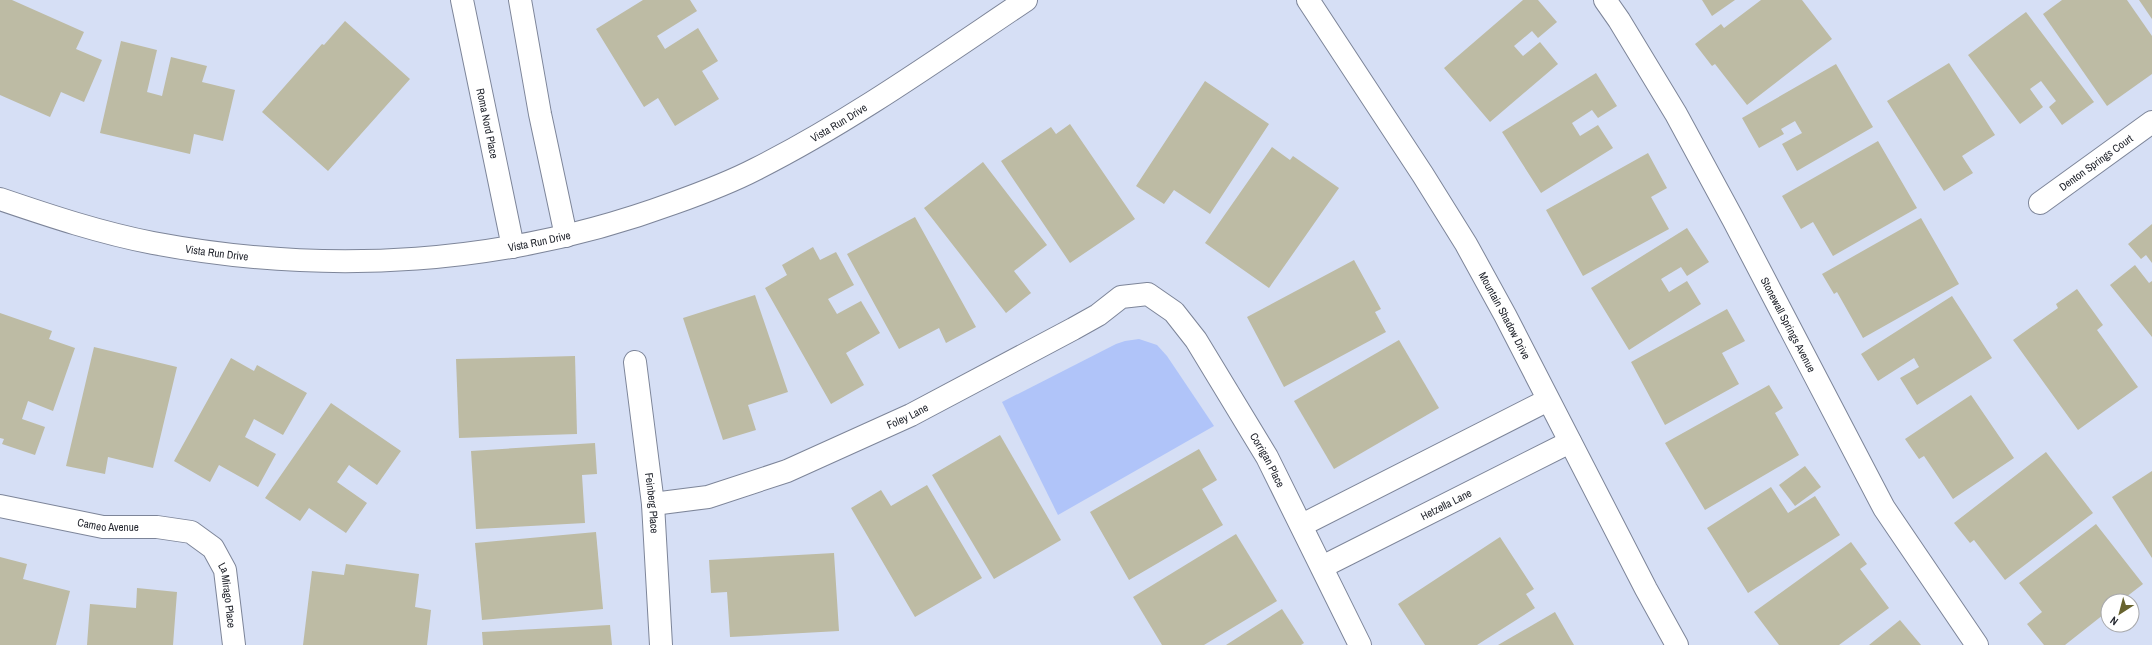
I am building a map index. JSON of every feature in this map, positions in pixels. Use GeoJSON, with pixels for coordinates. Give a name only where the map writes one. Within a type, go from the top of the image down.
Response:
{"type":"FeatureCollection","features":[{"type":"Feature","properties":{"kind":"street","name":"Roma Nord Place"},"geometry":{"type":"LineString","coordinates":[[462,0],[513,247]]}},
{"type":"Feature","properties":{"kind":"street"},"geometry":{"type":"LineString","coordinates":[[520,0],[540,114],[566,236]]}},
{"type":"Feature","properties":{"kind":"street","name":"Vista Run Drive"},"geometry":{"type":"LineString","coordinates":[[0,199],[129,238],[206,252],[252,257],[303,261],[400,260],[453,257],[513,247],[566,236],[655,210],[754,170],[853,115],[1026,0]]}},
{"type":"Feature","properties":{"kind":"street","name":"Mountain Shadow Drive"},"geometry":{"type":"LineString","coordinates":[[1308,0],[1423,175],[1466,244],[1646,589],[1677,645]]}},
{"type":"Feature","properties":{"kind":"street","name":"Stonewall Springs Avenue"},"geometry":{"type":"LineString","coordinates":[[1605,0],[1619,20],[1676,114],[1734,221],[1884,508],[1977,645]]}},
{"type":"Feature","properties":{"kind":"street","name":"Denton Springs Court"},"geometry":{"type":"LineString","coordinates":[[2040,203],[2152,122]]}},
{"type":"Feature","properties":{"kind":"street","name":"Foley Lane"},"geometry":{"type":"LineString","coordinates":[[653,504],[708,497],[787,471],[911,415],[1098,315],[1121,296],[1148,294]]}},
{"type":"Feature","properties":{"kind":"street","name":"Corrigan Place"},"geometry":{"type":"LineString","coordinates":[[1148,294],[1174,312],[1196,340],[1267,457],[1302,525],[1360,645]]}},
{"type":"Feature","properties":{"kind":"street","name":"Feinberg Place"},"geometry":{"type":"LineString","coordinates":[[636,362],[653,504],[661,645]]}},
{"type":"Feature","properties":{"kind":"street"},"geometry":{"type":"LineString","coordinates":[[1302,525],[1548,400]]}},
{"type":"Feature","properties":{"kind":"street","name":"Hetzella Lane"},"geometry":{"type":"LineString","coordinates":[[1322,567],[1570,442]]}},
{"type":"Feature","properties":{"kind":"street","name":"Cameo Avenue"},"geometry":{"type":"LineString","coordinates":[[0,506],[103,527],[157,527],[191,532],[213,548]]}},
{"type":"Feature","properties":{"kind":"street","name":"La Mirago Place"},"geometry":{"type":"LineString","coordinates":[[213,548],[225,570],[234,645]]}},
{"type":"Feature","properties":{"kind":"shaded area"},"geometry":{"type":"Polygon","coordinates":[[[1139,339],[1157,345],[1167,356],[1214,426],[1058,515],[1002,402],[1116,344],[1139,339]]]}},
{"type":"Feature","properties":{"kind":"building"},"geometry":{"type":"Polygon","coordinates":[[[0,0],[12,0],[84,32],[76,49],[102,60],[84,102],[61,92],[50,117],[0,95],[0,0]]]}},
{"type":"Feature","properties":{"kind":"building"},"geometry":{"type":"Polygon","coordinates":[[[643,0],[690,0],[697,11],[657,36],[665,49],[698,28],[718,61],[702,71],[719,99],[675,126],[658,98],[644,107],[596,29],[643,0]]]}},
{"type":"Feature","properties":{"kind":"building"},"geometry":{"type":"Polygon","coordinates":[[[1523,0],[1538,0],[1557,22],[1538,38],[1532,31],[1514,46],[1523,56],[1540,42],[1558,64],[1490,122],[1444,68],[1523,0]]]}},
{"type":"Feature","properties":{"kind":"building"},"geometry":{"type":"Polygon","coordinates":[[[1702,0],[1735,0],[1712,16],[1702,0]]]}},
{"type":"Feature","properties":{"kind":"building"},"geometry":{"type":"Polygon","coordinates":[[[1761,0],[1802,0],[1832,39],[1747,105],[1715,64],[1712,66],[1695,44],[1721,24],[1724,28],[1761,0]]]}},
{"type":"Feature","properties":{"kind":"building"},"geometry":{"type":"Polygon","coordinates":[[[2062,0],[2127,0],[2152,36],[2152,74],[2107,106],[2043,14],[2062,0]]]}},
{"type":"Feature","properties":{"kind":"building"},"geometry":{"type":"Polygon","coordinates":[[[2139,0],[2152,0],[2152,19],[2139,0]]]}},
{"type":"Feature","properties":{"kind":"building"},"geometry":{"type":"Polygon","coordinates":[[[2026,12],[2094,102],[2062,125],[2049,107],[2056,101],[2041,81],[2030,89],[2043,107],[2020,124],[1968,55],[2026,12]]]}},
{"type":"Feature","properties":{"kind":"building"},"geometry":{"type":"Polygon","coordinates":[[[345,21],[410,79],[328,171],[262,112],[322,44],[324,45],[345,21]]]}},
{"type":"Feature","properties":{"kind":"building"},"geometry":{"type":"Polygon","coordinates":[[[121,41],[157,50],[147,92],[162,96],[171,57],[207,66],[202,82],[235,90],[223,141],[194,134],[190,154],[100,133],[121,41]]]}},
{"type":"Feature","properties":{"kind":"building"},"geometry":{"type":"Polygon","coordinates":[[[1949,63],[1995,135],[1962,156],[1973,173],[1944,191],[1887,101],[1949,63]]]}},
{"type":"Feature","properties":{"kind":"building"},"geometry":{"type":"Polygon","coordinates":[[[1836,64],[1873,127],[1797,171],[1782,144],[1802,133],[1795,121],[1781,129],[1784,134],[1759,148],[1742,118],[1836,64]]]}},
{"type":"Feature","properties":{"kind":"building"},"geometry":{"type":"Polygon","coordinates":[[[1596,73],[1617,106],[1598,118],[1592,110],[1572,123],[1580,136],[1598,125],[1613,148],[1541,193],[1502,132],[1596,73]]]}},
{"type":"Feature","properties":{"kind":"building"},"geometry":{"type":"Polygon","coordinates":[[[1205,81],[1269,124],[1210,214],[1174,190],[1164,204],[1136,186],[1205,81]]]}},
{"type":"Feature","properties":{"kind":"building"},"geometry":{"type":"Polygon","coordinates":[[[1070,124],[1135,219],[1070,263],[1001,161],[1051,127],[1056,134],[1070,124]]]}},
{"type":"Feature","properties":{"kind":"building"},"geometry":{"type":"Polygon","coordinates":[[[1878,141],[1917,208],[1833,256],[1813,222],[1801,229],[1782,196],[1878,141]]]}},
{"type":"Feature","properties":{"kind":"building"},"geometry":{"type":"Polygon","coordinates":[[[1272,147],[1290,160],[1293,156],[1339,188],[1269,288],[1205,243],[1272,147]]]}},
{"type":"Feature","properties":{"kind":"building"},"geometry":{"type":"Polygon","coordinates":[[[1648,153],[1667,188],[1651,197],[1669,229],[1583,276],[1546,210],[1648,153]]]}},
{"type":"Feature","properties":{"kind":"building"},"geometry":{"type":"Polygon","coordinates":[[[983,162],[1047,245],[1014,271],[1031,293],[1006,313],[924,208],[983,162]]]}},
{"type":"Feature","properties":{"kind":"building"},"geometry":{"type":"Polygon","coordinates":[[[915,217],[976,327],[946,343],[939,328],[899,349],[847,254],[915,217]]]}},
{"type":"Feature","properties":{"kind":"building"},"geometry":{"type":"Polygon","coordinates":[[[1921,218],[1959,284],[1863,338],[1837,292],[1834,294],[1822,274],[1921,218]]]}},
{"type":"Feature","properties":{"kind":"building"},"geometry":{"type":"Polygon","coordinates":[[[2152,224],[2152,263],[2146,255],[2141,259],[2128,244],[2152,224]]]}},
{"type":"Feature","properties":{"kind":"building"},"geometry":{"type":"Polygon","coordinates":[[[1687,228],[1709,262],[1687,276],[1681,267],[1661,279],[1669,292],[1687,281],[1701,304],[1629,350],[1591,288],[1687,228]]]}},
{"type":"Feature","properties":{"kind":"building"},"geometry":{"type":"Polygon","coordinates":[[[813,247],[820,260],[836,252],[854,285],[828,299],[837,314],[861,301],[880,333],[846,353],[864,385],[831,404],[765,288],[787,275],[782,265],[813,247]]]}},
{"type":"Feature","properties":{"kind":"building"},"geometry":{"type":"Polygon","coordinates":[[[1354,260],[1381,309],[1375,312],[1386,332],[1284,387],[1247,317],[1354,260]]]}},
{"type":"Feature","properties":{"kind":"building"},"geometry":{"type":"Polygon","coordinates":[[[2135,265],[2149,283],[2152,281],[2152,337],[2110,285],[2135,265]]]}},
{"type":"Feature","properties":{"kind":"building"},"geometry":{"type":"Polygon","coordinates":[[[2077,289],[2103,325],[2097,330],[2138,387],[2078,430],[2013,340],[2058,308],[2056,304],[2077,289]]]}},
{"type":"Feature","properties":{"kind":"building"},"geometry":{"type":"Polygon","coordinates":[[[755,295],[788,392],[748,405],[756,430],[723,440],[683,318],[755,295]]]}},
{"type":"Feature","properties":{"kind":"building"},"geometry":{"type":"Polygon","coordinates":[[[1952,296],[1992,358],[1917,405],[1900,378],[1919,367],[1914,358],[1878,381],[1861,354],[1952,296]]]}},
{"type":"Feature","properties":{"kind":"building"},"geometry":{"type":"Polygon","coordinates":[[[1727,309],[1745,341],[1722,353],[1739,384],[1665,425],[1631,362],[1727,309]]]}},
{"type":"Feature","properties":{"kind":"building"},"geometry":{"type":"Polygon","coordinates":[[[0,313],[52,331],[49,339],[75,348],[53,411],[28,401],[22,419],[45,427],[35,455],[2,444],[4,439],[0,438],[0,313]]]}},
{"type":"Feature","properties":{"kind":"building"},"geometry":{"type":"Polygon","coordinates":[[[1399,340],[1439,408],[1334,469],[1294,401],[1399,340]]]}},
{"type":"Feature","properties":{"kind":"building"},"geometry":{"type":"Polygon","coordinates":[[[94,347],[177,367],[153,468],[108,457],[105,474],[66,466],[94,347]]]}},
{"type":"Feature","properties":{"kind":"building"},"geometry":{"type":"Polygon","coordinates":[[[575,356],[577,434],[459,438],[456,359],[575,356]]]}},
{"type":"Feature","properties":{"kind":"building"},"geometry":{"type":"Polygon","coordinates":[[[231,358],[254,371],[257,365],[307,393],[283,435],[254,419],[245,437],[276,454],[258,487],[219,465],[210,482],[174,461],[231,358]]]}},
{"type":"Feature","properties":{"kind":"building"},"geometry":{"type":"Polygon","coordinates":[[[1769,385],[1783,408],[1775,413],[1799,455],[1705,510],[1665,443],[1769,385]]]}},
{"type":"Feature","properties":{"kind":"building"},"geometry":{"type":"Polygon","coordinates":[[[1971,395],[2014,458],[1953,499],[1924,456],[1919,459],[1905,439],[1971,395]]]}},
{"type":"Feature","properties":{"kind":"building"},"geometry":{"type":"Polygon","coordinates":[[[331,403],[401,451],[377,485],[349,465],[337,482],[367,503],[346,533],[309,508],[300,521],[265,498],[331,403]]]}},
{"type":"Feature","properties":{"kind":"building"},"geometry":{"type":"Polygon","coordinates":[[[1000,435],[1061,540],[994,579],[932,475],[1000,435]]]}},
{"type":"Feature","properties":{"kind":"building"},"geometry":{"type":"Polygon","coordinates":[[[595,443],[597,474],[582,475],[585,523],[476,529],[471,451],[595,443]]]}},
{"type":"Feature","properties":{"kind":"building"},"geometry":{"type":"Polygon","coordinates":[[[1199,449],[1217,480],[1202,489],[1223,525],[1129,580],[1090,512],[1199,449]]]}},
{"type":"Feature","properties":{"kind":"building"},"geometry":{"type":"Polygon","coordinates":[[[2046,452],[2093,513],[2005,580],[1974,540],[1970,543],[1954,523],[2046,452]]]}},
{"type":"Feature","properties":{"kind":"building"},"geometry":{"type":"Polygon","coordinates":[[[1805,466],[1821,487],[1795,506],[1779,485],[1805,466]]]}},
{"type":"Feature","properties":{"kind":"building"},"geometry":{"type":"Polygon","coordinates":[[[2152,471],[2152,558],[2112,497],[2152,471]]]}},
{"type":"Feature","properties":{"kind":"building"},"geometry":{"type":"Polygon","coordinates":[[[927,485],[982,578],[915,617],[851,508],[881,490],[891,506],[927,485]]]}},
{"type":"Feature","properties":{"kind":"building"},"geometry":{"type":"Polygon","coordinates":[[[1771,487],[1788,513],[1815,496],[1840,535],[1748,593],[1707,528],[1771,487]]]}},
{"type":"Feature","properties":{"kind":"building"},"geometry":{"type":"Polygon","coordinates":[[[2096,524],[2143,584],[2131,593],[2100,593],[2100,617],[2065,645],[2044,645],[2027,624],[2042,612],[2019,583],[2096,524]]]}},
{"type":"Feature","properties":{"kind":"building"},"geometry":{"type":"Polygon","coordinates":[[[596,532],[603,609],[482,620],[475,543],[596,532]]]}},
{"type":"Feature","properties":{"kind":"building"},"geometry":{"type":"Polygon","coordinates":[[[1236,534],[1277,601],[1204,645],[1162,645],[1133,597],[1236,534]]]}},
{"type":"Feature","properties":{"kind":"building"},"geometry":{"type":"Polygon","coordinates":[[[1500,537],[1534,589],[1526,594],[1535,608],[1477,645],[1425,645],[1398,604],[1500,537]]]}},
{"type":"Feature","properties":{"kind":"building"},"geometry":{"type":"Polygon","coordinates":[[[1851,542],[1867,564],[1860,569],[1889,608],[1839,645],[1779,645],[1754,612],[1851,542]]]}},
{"type":"Feature","properties":{"kind":"building"},"geometry":{"type":"Polygon","coordinates":[[[834,553],[839,631],[730,637],[727,592],[711,593],[709,560],[834,553]]]}},
{"type":"Feature","properties":{"kind":"building"},"geometry":{"type":"Polygon","coordinates":[[[0,557],[27,564],[23,579],[70,591],[56,645],[0,645],[0,557]]]}},
{"type":"Feature","properties":{"kind":"building"},"geometry":{"type":"Polygon","coordinates":[[[346,564],[419,574],[415,607],[431,610],[427,645],[303,645],[312,571],[344,575],[346,564]]]}},
{"type":"Feature","properties":{"kind":"building"},"geometry":{"type":"Polygon","coordinates":[[[137,588],[177,592],[173,645],[87,645],[90,604],[136,608],[137,588]]]}},
{"type":"Feature","properties":{"kind":"building"},"geometry":{"type":"Polygon","coordinates":[[[1282,609],[1304,643],[1301,645],[1226,645],[1282,609]]]}},
{"type":"Feature","properties":{"kind":"building"},"geometry":{"type":"Polygon","coordinates":[[[1555,612],[1574,645],[1498,645],[1555,612]]]}},
{"type":"Feature","properties":{"kind":"building"},"geometry":{"type":"Polygon","coordinates":[[[1900,620],[1921,645],[1869,645],[1900,620]]]}},
{"type":"Feature","properties":{"kind":"building"},"geometry":{"type":"Polygon","coordinates":[[[610,625],[612,645],[483,645],[482,632],[610,625]]]}}]}
